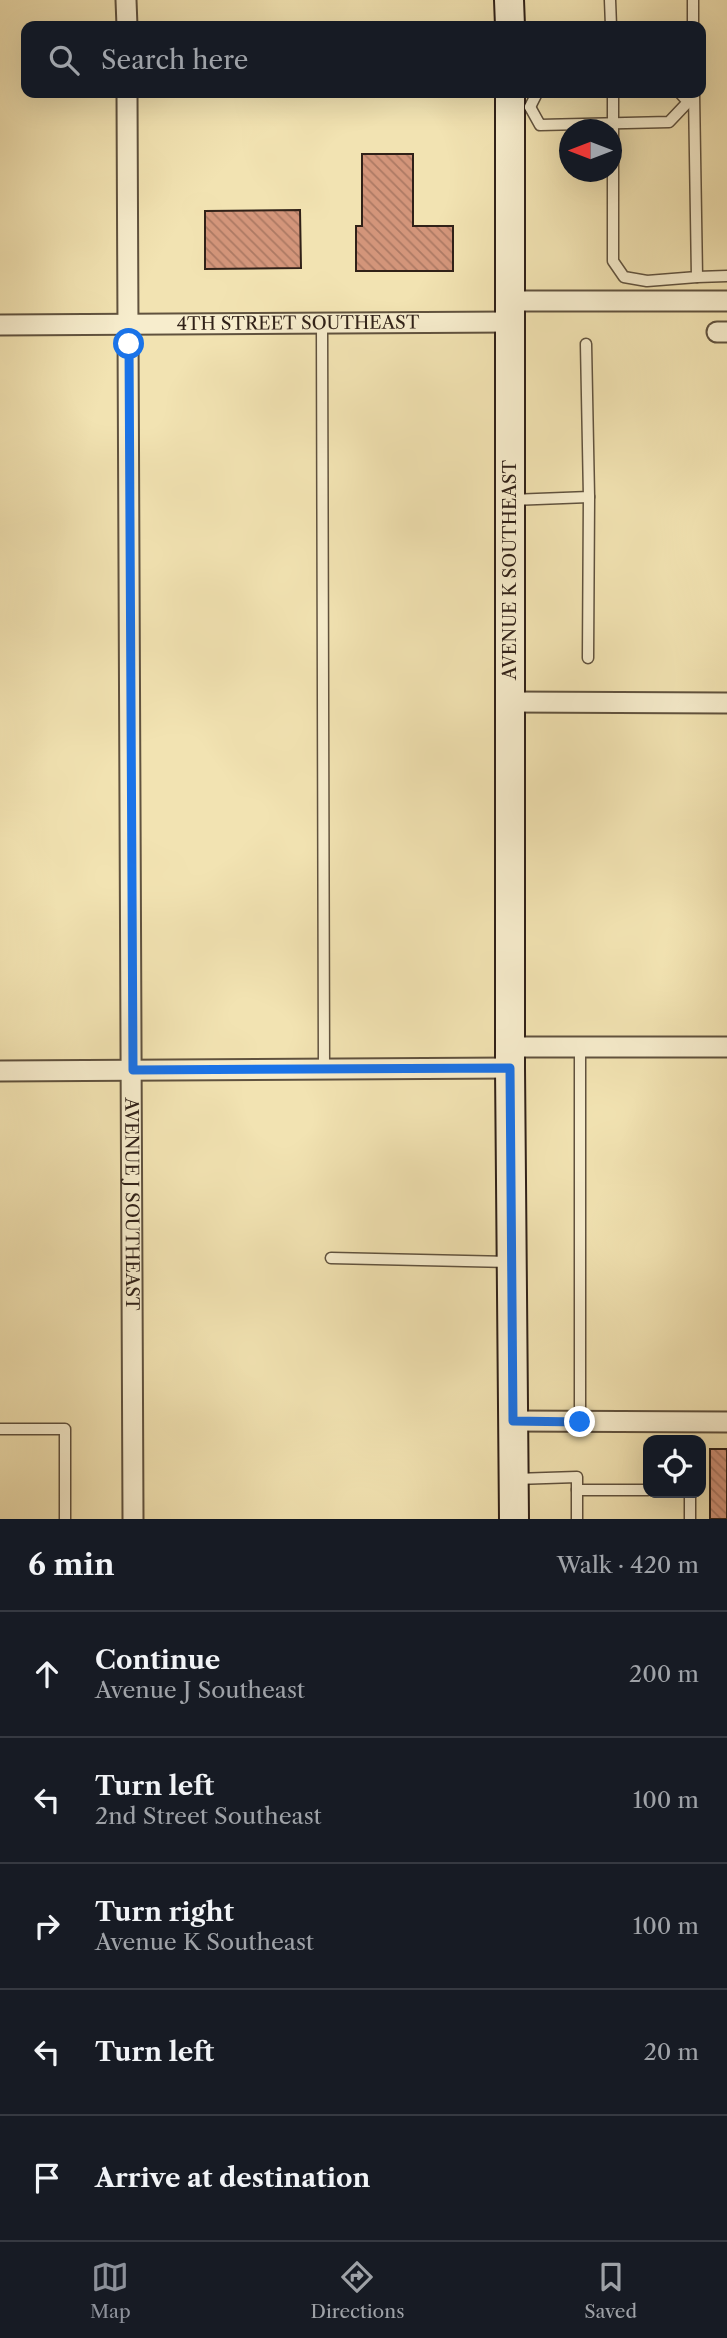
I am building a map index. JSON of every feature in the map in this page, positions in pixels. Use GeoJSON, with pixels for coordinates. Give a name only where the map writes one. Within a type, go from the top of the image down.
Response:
{"type":"FeatureCollection","features":[{"type":"Feature","properties":{"kind":"street"},"geometry":{"type":"LineString","coordinates":[[126,0],[127,21]]}},
{"type":"Feature","properties":{"kind":"street"},"geometry":{"type":"LineString","coordinates":[[509,0],[510,21]]}},
{"type":"Feature","properties":{"kind":"street","name":"AVENUE J SOUTHEAST"},"geometry":{"type":"LineString","coordinates":[[127,98],[133,1519]]}},
{"type":"Feature","properties":{"kind":"street","name":"AVENUE K SOUTHEAST"},"geometry":{"type":"LineString","coordinates":[[514,1519],[510,1058],[510,500],[511,312],[517,103]]}},
{"type":"Feature","properties":{"kind":"street","name":"4TH STREET SOUTHEAST"},"geometry":{"type":"LineString","coordinates":[[0,325],[322,324],[727,301]]}},
{"type":"Feature","properties":{"kind":"street"},"geometry":{"type":"LineString","coordinates":[[510,702],[727,703]]}},
{"type":"Feature","properties":{"kind":"street"},"geometry":{"type":"LineString","coordinates":[[0,1071],[324,1068],[510,1058],[580,1047],[727,1047]]}},
{"type":"Feature","properties":{"kind":"street"},"geometry":{"type":"LineString","coordinates":[[513,1421],[727,1422]]}},
{"type":"Feature","properties":{"kind":"lane"},"geometry":{"type":"LineString","coordinates":[[610,0],[611,21]]}},
{"type":"Feature","properties":{"kind":"lane"},"geometry":{"type":"LineString","coordinates":[[693,0],[693,21]]}},
{"type":"Feature","properties":{"kind":"lane"},"geometry":{"type":"LineString","coordinates":[[612,119],[613,98]]}},
{"type":"Feature","properties":{"kind":"lane"},"geometry":{"type":"LineString","coordinates":[[622,124],[669,122],[692,99]]}},
{"type":"Feature","properties":{"kind":"lane"},"geometry":{"type":"LineString","coordinates":[[692,99],[697,277]]}},
{"type":"Feature","properties":{"kind":"lane"},"geometry":{"type":"LineString","coordinates":[[517,103],[540,125],[559,125]]}},
{"type":"Feature","properties":{"kind":"lane"},"geometry":{"type":"LineString","coordinates":[[612,182],[613,261],[624,277],[647,281],[727,276]]}},
{"type":"Feature","properties":{"kind":"lane"},"geometry":{"type":"LineString","coordinates":[[322,324],[324,1068]]}},
{"type":"Feature","properties":{"kind":"lane"},"geometry":{"type":"LineString","coordinates":[[586,344],[588,658]]}},
{"type":"Feature","properties":{"kind":"lane"},"geometry":{"type":"LineString","coordinates":[[510,500],[589,497]]}},
{"type":"Feature","properties":{"kind":"lane"},"geometry":{"type":"LineString","coordinates":[[580,1047],[580,1422]]}},
{"type":"Feature","properties":{"kind":"lane"},"geometry":{"type":"LineString","coordinates":[[331,1258],[511,1262]]}},
{"type":"Feature","properties":{"kind":"lane"},"geometry":{"type":"LineString","coordinates":[[0,1429],[65,1429],[65,1519]]}},
{"type":"Feature","properties":{"kind":"lane"},"geometry":{"type":"LineString","coordinates":[[513,1479],[577,1477],[576,1519]]}},
{"type":"Feature","properties":{"kind":"lane"},"geometry":{"type":"LineString","coordinates":[[577,1490],[643,1490]]}},
{"type":"Feature","properties":{"kind":"lane"},"geometry":{"type":"LineString","coordinates":[[690,1498],[690,1519]]}},
{"type":"Feature","properties":{"kind":"building"},"geometry":{"type":"Polygon","coordinates":[[[362,154],[413,154],[413,226],[453,226],[453,271],[356,271],[356,226],[362,226],[362,154]]]}},
{"type":"Feature","properties":{"kind":"building"},"geometry":{"type":"Polygon","coordinates":[[[300,210],[301,268],[205,269],[205,211],[300,210]]]}},
{"type":"Feature","properties":{"kind":"building"},"geometry":{"type":"Polygon","coordinates":[[[710,1449],[727,1449],[727,1519],[710,1519],[710,1449]]]}},
{"type":"Feature","properties":{"kind":"route"},"geometry":{"type":"LineString","coordinates":[[129,344],[133,1070],[510,1068],[513,1421],[580,1422]]}}]}
